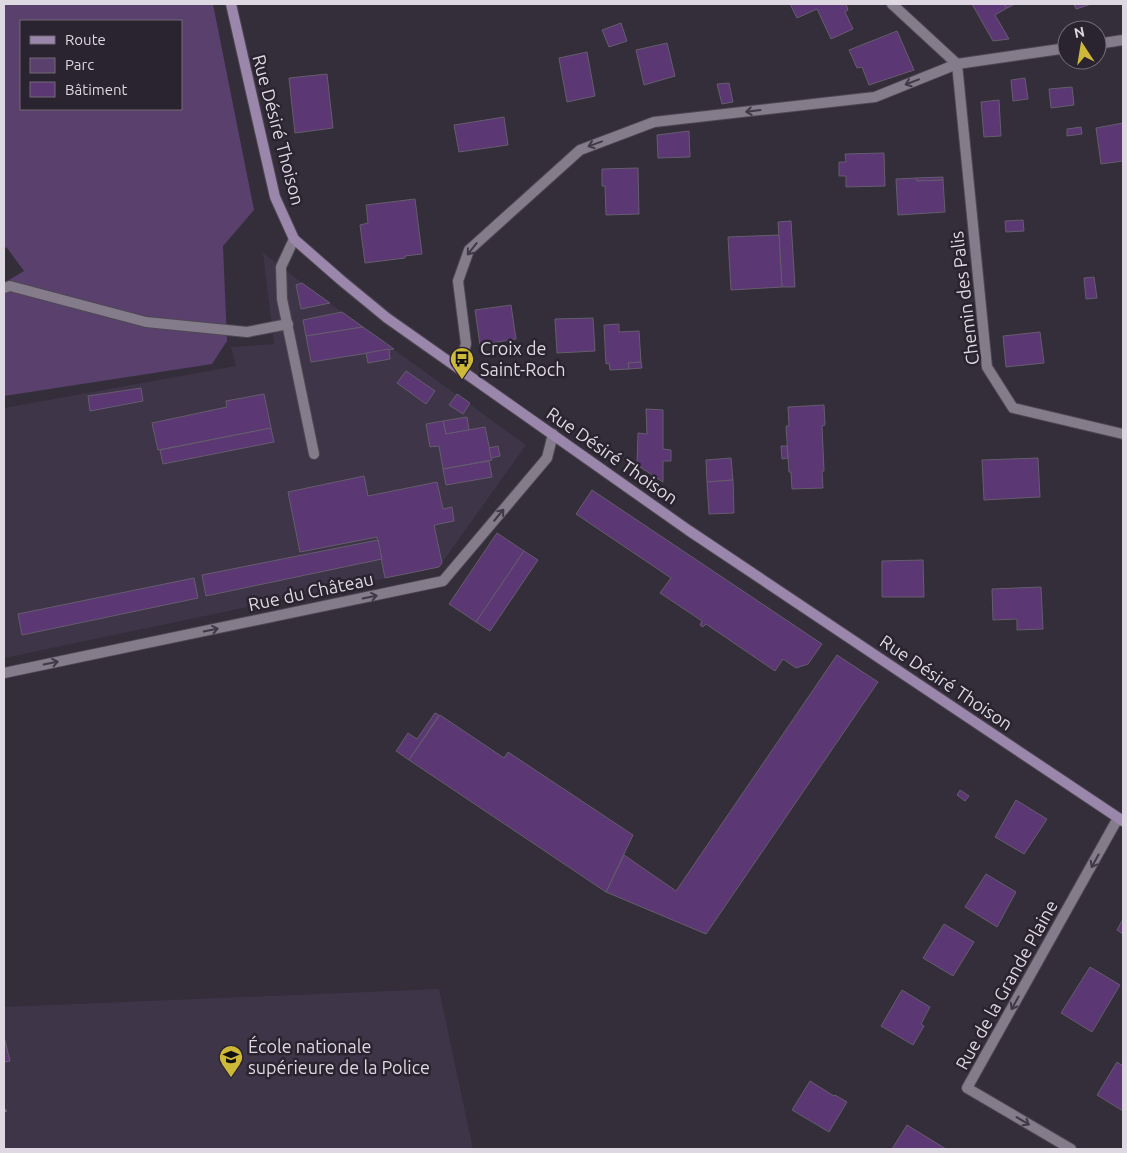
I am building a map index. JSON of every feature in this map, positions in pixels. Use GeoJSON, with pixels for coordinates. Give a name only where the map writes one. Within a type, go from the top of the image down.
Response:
{"type":"FeatureCollection","features":[{"type":"Feature","properties":{"kind":"street","name":"Rue Désiré Thoison"},"geometry":{"type":"LineString","coordinates":[[231,4],[275,197],[294,239],[387,318],[696,535],[1121,820]]}},
{"type":"Feature","properties":{"kind":"street"},"geometry":{"type":"LineString","coordinates":[[892,4],[957,64]]}},
{"type":"Feature","properties":{"kind":"street"},"geometry":{"type":"LineString","coordinates":[[1107,42],[1123,40]]}},
{"type":"Feature","properties":{"kind":"street"},"geometry":{"type":"LineString","coordinates":[[459,368],[466,344],[458,281],[469,250],[580,150],[654,122],[875,96],[957,64],[1057,49]]}},
{"type":"Feature","properties":{"kind":"street","name":"Chemin des Palis"},"geometry":{"type":"LineString","coordinates":[[957,64],[987,367],[1013,408],[1123,434]]}},
{"type":"Feature","properties":{"kind":"street"},"geometry":{"type":"LineString","coordinates":[[294,239],[281,267],[282,299],[314,454]]}},
{"type":"Feature","properties":{"kind":"street"},"geometry":{"type":"LineString","coordinates":[[4,288],[10,286],[146,322],[247,332],[288,324]]}},
{"type":"Feature","properties":{"kind":"street","name":"Rue du Château"},"geometry":{"type":"LineString","coordinates":[[4,673],[443,582],[547,458],[553,434]]}},
{"type":"Feature","properties":{"kind":"street","name":"Rue de la Grande Plaine"},"geometry":{"type":"LineString","coordinates":[[1071,1149],[968,1088],[1121,820]]}},
{"type":"Feature","properties":{"kind":"path"},"geometry":{"type":"LineString","coordinates":[[4,1111],[9,1110]]}},
{"type":"Feature","properties":{"kind":"shaded area"},"geometry":{"type":"Polygon","coordinates":[[[263,253],[526,445],[439,567],[4,658],[4,408],[236,366],[231,347],[274,344],[263,253]]]}},
{"type":"Feature","properties":{"kind":"shaded area","name":"École nationale supérieure de la Police"},"geometry":{"type":"Polygon","coordinates":[[[439,989],[473,1149],[4,1149],[4,1007],[439,989]]]}},
{"type":"Feature","properties":{"kind":"green space"},"geometry":{"type":"Polygon","coordinates":[[[4,4],[213,4],[254,210],[223,246],[227,341],[212,364],[4,396],[4,283],[24,271],[7,248],[4,247],[4,4]]]}},
{"type":"Feature","properties":{"kind":"building"},"geometry":{"type":"Polygon","coordinates":[[[790,4],[846,4],[848,10],[845,12],[853,29],[831,39],[817,9],[797,18],[790,4]]]}},
{"type":"Feature","properties":{"kind":"building"},"geometry":{"type":"Polygon","coordinates":[[[972,4],[1004,4],[1007,8],[995,15],[1009,39],[993,41],[972,4]]]}},
{"type":"Feature","properties":{"kind":"building"},"geometry":{"type":"Polygon","coordinates":[[[1004,4],[1015,4],[1007,8],[1004,4]]]}},
{"type":"Feature","properties":{"kind":"building"},"geometry":{"type":"Polygon","coordinates":[[[1074,4],[1091,4],[1076,9],[1074,4]]]}},
{"type":"Feature","properties":{"kind":"building"},"geometry":{"type":"Polygon","coordinates":[[[621,23],[627,41],[609,47],[602,30],[621,23]]]}},
{"type":"Feature","properties":{"kind":"building"},"geometry":{"type":"Polygon","coordinates":[[[897,31],[914,70],[869,85],[862,67],[857,68],[849,50],[897,31]]]}},
{"type":"Feature","properties":{"kind":"building"},"geometry":{"type":"Polygon","coordinates":[[[667,43],[675,76],[644,85],[636,50],[667,43]]]}},
{"type":"Feature","properties":{"kind":"building"},"geometry":{"type":"Polygon","coordinates":[[[587,52],[595,96],[567,102],[559,58],[587,52]]]}},
{"type":"Feature","properties":{"kind":"building"},"geometry":{"type":"Polygon","coordinates":[[[327,74],[333,128],[295,133],[289,78],[327,74]]]}},
{"type":"Feature","properties":{"kind":"building"},"geometry":{"type":"Polygon","coordinates":[[[1025,78],[1028,99],[1013,101],[1011,80],[1025,78]]]}},
{"type":"Feature","properties":{"kind":"building"},"geometry":{"type":"Polygon","coordinates":[[[729,83],[733,102],[722,104],[717,84],[729,83]]]}},
{"type":"Feature","properties":{"kind":"building"},"geometry":{"type":"Polygon","coordinates":[[[1072,87],[1074,105],[1051,108],[1049,89],[1072,87]]]}},
{"type":"Feature","properties":{"kind":"building"},"geometry":{"type":"Polygon","coordinates":[[[999,100],[1001,136],[984,137],[981,102],[999,100]]]}},
{"type":"Feature","properties":{"kind":"building"},"geometry":{"type":"Polygon","coordinates":[[[504,117],[508,145],[459,152],[454,125],[504,117]]]}},
{"type":"Feature","properties":{"kind":"building"},"geometry":{"type":"Polygon","coordinates":[[[1123,123],[1123,161],[1101,164],[1096,128],[1123,123]]]}},
{"type":"Feature","properties":{"kind":"building"},"geometry":{"type":"Polygon","coordinates":[[[1081,127],[1082,134],[1067,136],[1067,129],[1081,127]]]}},
{"type":"Feature","properties":{"kind":"building"},"geometry":{"type":"Polygon","coordinates":[[[689,131],[690,157],[658,158],[657,135],[689,131]]]}},
{"type":"Feature","properties":{"kind":"building"},"geometry":{"type":"Polygon","coordinates":[[[884,153],[885,186],[846,187],[846,176],[839,176],[839,162],[846,162],[845,154],[884,153]]]}},
{"type":"Feature","properties":{"kind":"building"},"geometry":{"type":"Polygon","coordinates":[[[638,168],[639,214],[606,215],[605,186],[602,186],[602,169],[638,168]]]}},
{"type":"Feature","properties":{"kind":"building"},"geometry":{"type":"Polygon","coordinates":[[[943,177],[943,180],[917,181],[916,178],[943,177]]]}},
{"type":"Feature","properties":{"kind":"building"},"geometry":{"type":"Polygon","coordinates":[[[916,178],[917,181],[943,180],[945,212],[898,215],[896,179],[916,178]]]}},
{"type":"Feature","properties":{"kind":"building"},"geometry":{"type":"Polygon","coordinates":[[[415,199],[422,254],[365,263],[360,225],[368,223],[366,205],[415,199]]]}},
{"type":"Feature","properties":{"kind":"building"},"geometry":{"type":"Polygon","coordinates":[[[1023,220],[1024,231],[1006,232],[1005,221],[1023,220]]]}},
{"type":"Feature","properties":{"kind":"building"},"geometry":{"type":"Polygon","coordinates":[[[791,221],[795,287],[782,287],[778,222],[791,221]]]}},
{"type":"Feature","properties":{"kind":"building"},"geometry":{"type":"Polygon","coordinates":[[[779,235],[782,287],[731,290],[728,237],[779,235]]]}},
{"type":"Feature","properties":{"kind":"building"},"geometry":{"type":"Polygon","coordinates":[[[1094,277],[1097,298],[1086,299],[1084,278],[1094,277]]]}},
{"type":"Feature","properties":{"kind":"building"},"geometry":{"type":"Polygon","coordinates":[[[302,283],[330,303],[301,309],[296,285],[302,283]]]}},
{"type":"Feature","properties":{"kind":"building"},"geometry":{"type":"Polygon","coordinates":[[[511,305],[516,339],[480,345],[475,310],[511,305]]]}},
{"type":"Feature","properties":{"kind":"building"},"geometry":{"type":"Polygon","coordinates":[[[342,312],[363,327],[306,336],[303,320],[342,312]]]}},
{"type":"Feature","properties":{"kind":"building"},"geometry":{"type":"Polygon","coordinates":[[[593,318],[595,351],[557,353],[555,319],[593,318]]]}},
{"type":"Feature","properties":{"kind":"building"},"geometry":{"type":"Polygon","coordinates":[[[619,324],[619,332],[639,331],[641,362],[628,363],[629,369],[610,370],[609,363],[606,364],[604,325],[619,324]]]}},
{"type":"Feature","properties":{"kind":"building"},"geometry":{"type":"Polygon","coordinates":[[[363,327],[394,349],[311,362],[306,336],[363,327]]]}},
{"type":"Feature","properties":{"kind":"building"},"geometry":{"type":"Polygon","coordinates":[[[1040,332],[1044,363],[1006,367],[1003,336],[1040,332]]]}},
{"type":"Feature","properties":{"kind":"building"},"geometry":{"type":"Polygon","coordinates":[[[389,349],[390,359],[368,363],[366,353],[389,349]]]}},
{"type":"Feature","properties":{"kind":"building"},"geometry":{"type":"Polygon","coordinates":[[[641,362],[642,368],[629,369],[628,363],[641,362]]]}},
{"type":"Feature","properties":{"kind":"building"},"geometry":{"type":"Polygon","coordinates":[[[406,371],[435,391],[426,404],[397,383],[406,371]]]}},
{"type":"Feature","properties":{"kind":"building"},"geometry":{"type":"Polygon","coordinates":[[[141,388],[143,401],[90,411],[88,396],[141,388]]]}},
{"type":"Feature","properties":{"kind":"building"},"geometry":{"type":"Polygon","coordinates":[[[264,394],[271,428],[158,450],[152,423],[227,407],[226,401],[264,394]]]}},
{"type":"Feature","properties":{"kind":"building"},"geometry":{"type":"Polygon","coordinates":[[[457,394],[470,403],[463,414],[449,405],[457,394]]]}},
{"type":"Feature","properties":{"kind":"building"},"geometry":{"type":"Polygon","coordinates":[[[824,405],[825,425],[822,426],[823,488],[792,489],[786,426],[789,426],[788,407],[824,405]]]}},
{"type":"Feature","properties":{"kind":"building"},"geometry":{"type":"Polygon","coordinates":[[[646,409],[663,410],[663,449],[671,450],[671,461],[663,461],[663,482],[637,465],[638,433],[647,434],[646,409]]]}},
{"type":"Feature","properties":{"kind":"building"},"geometry":{"type":"Polygon","coordinates":[[[467,417],[469,430],[446,434],[443,421],[467,417]]]}},
{"type":"Feature","properties":{"kind":"building"},"geometry":{"type":"Polygon","coordinates":[[[443,421],[446,434],[485,427],[492,460],[443,469],[439,446],[430,447],[426,424],[443,421]]]}},
{"type":"Feature","properties":{"kind":"building"},"geometry":{"type":"Polygon","coordinates":[[[271,428],[274,442],[163,464],[160,450],[271,428]]]}},
{"type":"Feature","properties":{"kind":"building"},"geometry":{"type":"Polygon","coordinates":[[[498,446],[500,456],[491,458],[489,448],[498,446]]]}},
{"type":"Feature","properties":{"kind":"building"},"geometry":{"type":"Polygon","coordinates":[[[781,446],[787,446],[788,458],[782,459],[781,446]]]}},
{"type":"Feature","properties":{"kind":"building"},"geometry":{"type":"Polygon","coordinates":[[[731,458],[733,480],[707,482],[706,460],[731,458]]]}},
{"type":"Feature","properties":{"kind":"building"},"geometry":{"type":"Polygon","coordinates":[[[1038,458],[1040,497],[984,500],[982,460],[1038,458]]]}},
{"type":"Feature","properties":{"kind":"building"},"geometry":{"type":"Polygon","coordinates":[[[489,461],[492,477],[446,485],[443,469],[489,461]]]}},
{"type":"Feature","properties":{"kind":"building"},"geometry":{"type":"Polygon","coordinates":[[[364,476],[368,496],[437,482],[443,509],[452,507],[454,521],[434,525],[442,563],[439,567],[385,578],[377,537],[300,552],[288,492],[364,476]]]}},
{"type":"Feature","properties":{"kind":"building"},"geometry":{"type":"Polygon","coordinates":[[[733,480],[734,513],[709,514],[707,482],[733,480]]]}},
{"type":"Feature","properties":{"kind":"building"},"geometry":{"type":"Polygon","coordinates":[[[592,490],[822,644],[808,664],[796,668],[783,659],[775,671],[706,624],[703,627],[700,625],[702,621],[660,593],[671,578],[576,514],[592,490]]]}},
{"type":"Feature","properties":{"kind":"building"},"geometry":{"type":"Polygon","coordinates":[[[497,533],[524,551],[476,622],[449,604],[497,533]]]}},
{"type":"Feature","properties":{"kind":"building"},"geometry":{"type":"Polygon","coordinates":[[[378,540],[382,559],[206,596],[202,575],[378,540]]]}},
{"type":"Feature","properties":{"kind":"building"},"geometry":{"type":"Polygon","coordinates":[[[524,551],[538,560],[490,631],[476,622],[524,551]]]}},
{"type":"Feature","properties":{"kind":"building"},"geometry":{"type":"Polygon","coordinates":[[[923,560],[924,597],[882,597],[882,561],[923,560]]]}},
{"type":"Feature","properties":{"kind":"building"},"geometry":{"type":"Polygon","coordinates":[[[194,578],[198,598],[22,635],[18,614],[194,578]]]}},
{"type":"Feature","properties":{"kind":"building"},"geometry":{"type":"Polygon","coordinates":[[[1041,587],[1043,629],[1017,630],[1017,619],[993,620],[992,589],[1041,587]]]}},
{"type":"Feature","properties":{"kind":"building"},"geometry":{"type":"Polygon","coordinates":[[[837,655],[878,682],[706,934],[606,892],[624,855],[676,891],[837,655]]]}},
{"type":"Feature","properties":{"kind":"building"},"geometry":{"type":"Polygon","coordinates":[[[435,713],[439,715],[409,760],[396,751],[408,733],[417,739],[435,713]]]}},
{"type":"Feature","properties":{"kind":"building"},"geometry":{"type":"Polygon","coordinates":[[[440,715],[504,758],[508,752],[633,835],[606,892],[409,760],[440,715]]]}},
{"type":"Feature","properties":{"kind":"building"},"geometry":{"type":"Polygon","coordinates":[[[960,790],[969,796],[965,801],[957,795],[960,790]]]}},
{"type":"Feature","properties":{"kind":"building"},"geometry":{"type":"Polygon","coordinates":[[[1016,800],[1047,819],[1024,854],[995,837],[1016,800]]]}},
{"type":"Feature","properties":{"kind":"building"},"geometry":{"type":"Polygon","coordinates":[[[986,874],[1016,892],[997,927],[965,907],[986,874]]]}},
{"type":"Feature","properties":{"kind":"building"},"geometry":{"type":"Polygon","coordinates":[[[1123,919],[1123,934],[1117,930],[1123,919]]]}},
{"type":"Feature","properties":{"kind":"building"},"geometry":{"type":"Polygon","coordinates":[[[944,924],[974,942],[953,976],[923,958],[944,924]]]}},
{"type":"Feature","properties":{"kind":"building"},"geometry":{"type":"Polygon","coordinates":[[[1090,967],[1120,985],[1092,1032],[1061,1013],[1090,967]]]}},
{"type":"Feature","properties":{"kind":"building"},"geometry":{"type":"Polygon","coordinates":[[[902,990],[930,1007],[921,1024],[924,1026],[913,1045],[881,1026],[902,990]]]}},
{"type":"Feature","properties":{"kind":"building"},"geometry":{"type":"Polygon","coordinates":[[[4,1037],[10,1061],[4,1062],[4,1037]]]}},
{"type":"Feature","properties":{"kind":"building"},"geometry":{"type":"Polygon","coordinates":[[[1117,1062],[1123,1066],[1123,1111],[1097,1095],[1117,1062]]]}},
{"type":"Feature","properties":{"kind":"building"},"geometry":{"type":"Polygon","coordinates":[[[810,1081],[847,1102],[829,1132],[792,1110],[810,1081]]]}},
{"type":"Feature","properties":{"kind":"building"},"geometry":{"type":"Polygon","coordinates":[[[907,1125],[946,1149],[892,1149],[907,1125]]]}},
{"type":"Feature","properties":{"kind":"place","name":"Croix de Saint-Roch"},"geometry":{"type":"Point","coordinates":[462,380]}},
{"type":"Feature","properties":{"kind":"place","name":"École nationale supérieure de la Police"},"geometry":{"type":"Point","coordinates":[231,1078]}}]}
